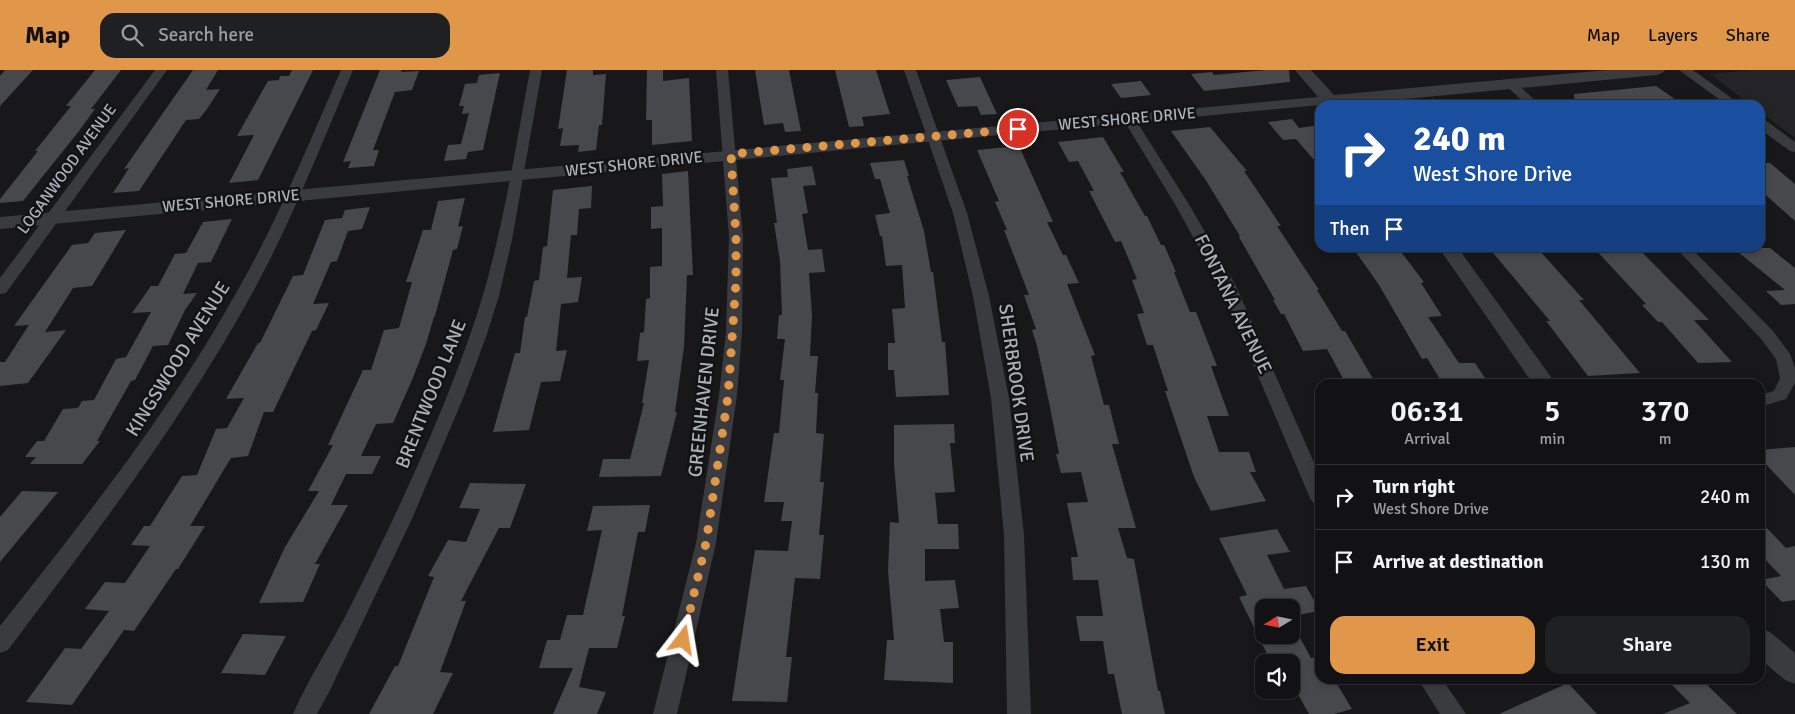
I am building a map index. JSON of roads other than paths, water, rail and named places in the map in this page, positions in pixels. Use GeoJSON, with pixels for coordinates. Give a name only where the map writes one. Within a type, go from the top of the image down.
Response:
{"type":"FeatureCollection","features":[{"type":"Feature","properties":{"kind":"street","name":"LOGANWOOD AVENUE"},"geometry":{"type":"LineString","coordinates":[[0,289],[161,70]]}},
{"type":"Feature","properties":{"kind":"street","name":"KINGSWOOD AVENUE"},"geometry":{"type":"LineString","coordinates":[[0,643],[144,454],[198,372],[248,286],[291,196],[347,70]]}},
{"type":"Feature","properties":{"kind":"street","name":"BRENTWOOD LANE"},"geometry":{"type":"LineString","coordinates":[[305,714],[331,667],[406,512],[459,389],[491,297],[517,175],[536,70]]}},
{"type":"Feature","properties":{"kind":"street","name":"GREENHAVEN DRIVE"},"geometry":{"type":"LineString","coordinates":[[665,714],[706,543],[728,396],[734,332],[736,237],[731,154],[722,70]]}},
{"type":"Feature","properties":{"kind":"street","name":"SHERBROOK DRIVE"},"geometry":{"type":"LineString","coordinates":[[910,70],[960,213],[981,296],[1000,398],[1014,535],[1019,714]]}},
{"type":"Feature","properties":{"kind":"street"},"geometry":{"type":"LineString","coordinates":[[1303,70],[1329,100]]}},
{"type":"Feature","properties":{"kind":"street","name":"WEST SHORE DRIVE"},"geometry":{"type":"LineString","coordinates":[[1351,100],[1657,70]]}},
{"type":"Feature","properties":{"kind":"street"},"geometry":{"type":"LineString","coordinates":[[1685,70],[1728,100]]}},
{"type":"Feature","properties":{"kind":"street"},"geometry":{"type":"LineString","coordinates":[[1510,84],[1528,100]]}},
{"type":"Feature","properties":{"kind":"street","name":"WEST SHORE DRIVE"},"geometry":{"type":"LineString","coordinates":[[0,223],[731,154],[1315,103]]}},
{"type":"Feature","properties":{"kind":"street","name":"FONTANA AVENUE"},"geometry":{"type":"LineString","coordinates":[[1129,119],[1183,206],[1227,284],[1315,486]]}},
{"type":"Feature","properties":{"kind":"street"},"geometry":{"type":"LineString","coordinates":[[1765,127],[1795,148]]}},
{"type":"Feature","properties":{"kind":"street"},"geometry":{"type":"LineString","coordinates":[[1451,252],[1540,379]]}},
{"type":"Feature","properties":{"kind":"street"},"geometry":{"type":"LineString","coordinates":[[1687,252],[1767,335],[1784,358],[1789,378],[1780,395],[1765,400]]}},
{"type":"Feature","properties":{"kind":"street"},"geometry":{"type":"LineString","coordinates":[[1765,646],[1795,671]]}},
{"type":"Feature","properties":{"kind":"street"},"geometry":{"type":"LineString","coordinates":[[1433,684],[1454,714]]}}]}
